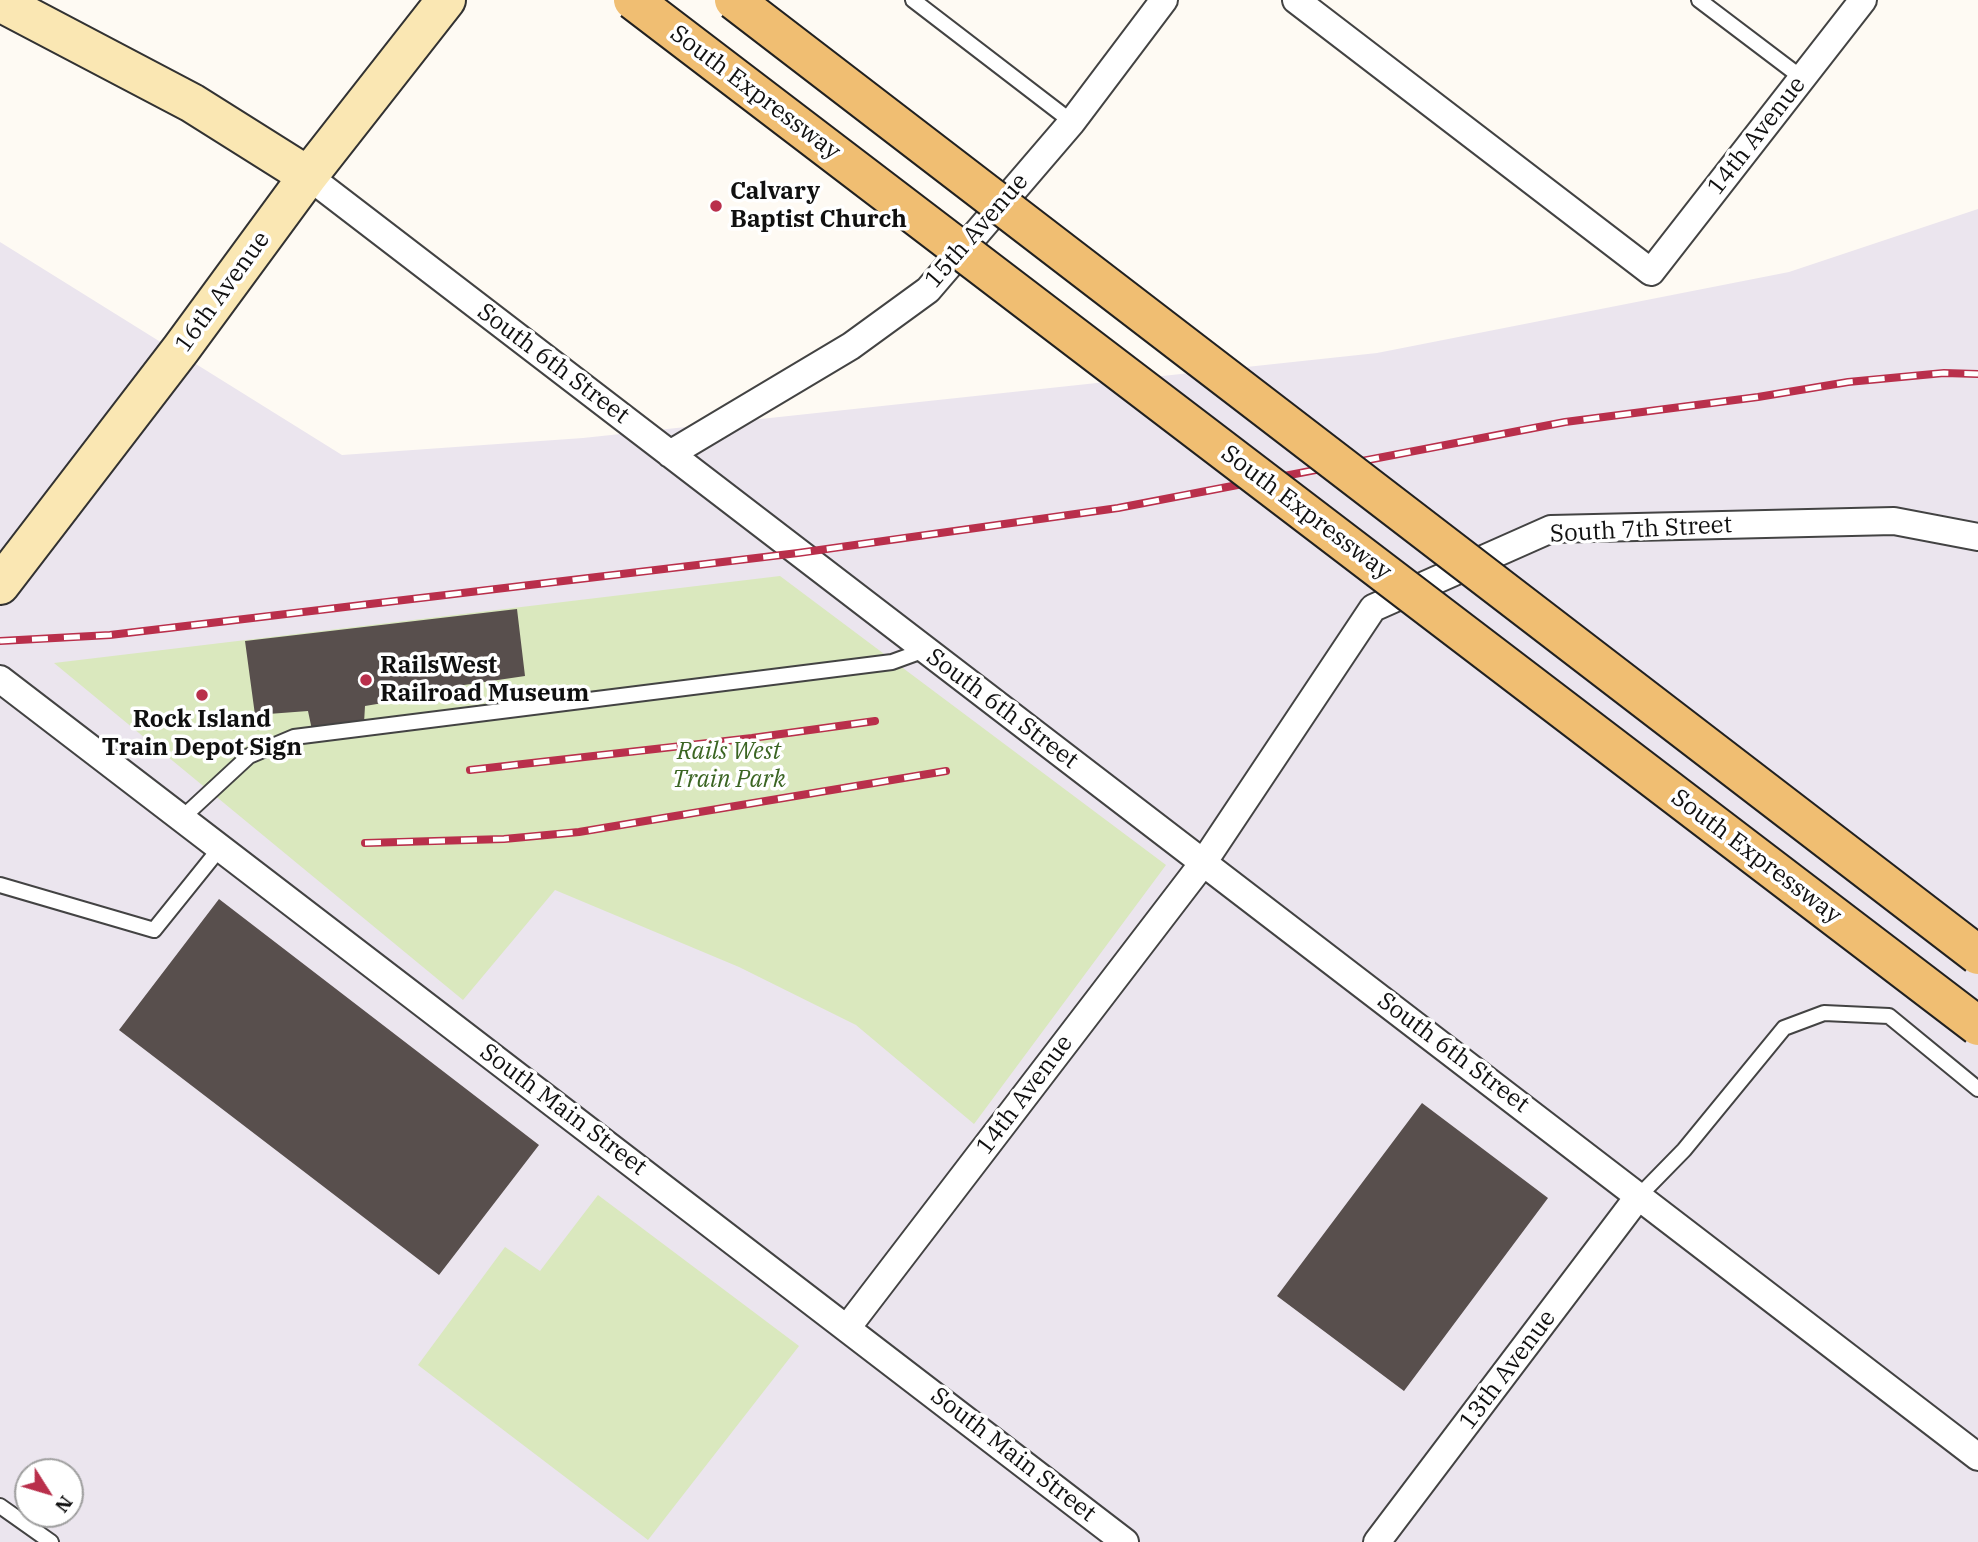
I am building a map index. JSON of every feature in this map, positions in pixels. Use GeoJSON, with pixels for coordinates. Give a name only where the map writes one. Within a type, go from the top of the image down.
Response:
{"type":"FeatureCollection","features":[{"type":"Feature","properties":{"kind":"main road","name":"South Expressway"},"geometry":{"type":"LineString","coordinates":[[633,0],[1978,1026]]}},
{"type":"Feature","properties":{"kind":"main road"},"geometry":{"type":"LineString","coordinates":[[734,0],[1978,955]]}},
{"type":"Feature","properties":{"kind":"street","name":"16th Avenue"},"geometry":{"type":"LineString","coordinates":[[0,584],[181,349],[308,176],[446,0]]}},
{"type":"Feature","properties":{"kind":"street","name":"15th Avenue"},"geometry":{"type":"LineString","coordinates":[[670,454],[851,346],[928,290],[1072,122],[1164,0]]}},
{"type":"Feature","properties":{"kind":"street","name":"14th Avenue"},"geometry":{"type":"LineString","coordinates":[[1296,0],[1651,272],[1863,0]]}},
{"type":"Feature","properties":{"kind":"street","name":"South 6th Street"},"geometry":{"type":"LineString","coordinates":[[0,2],[192,103],[308,176],[1978,1457]]}},
{"type":"Feature","properties":{"kind":"street","name":"South 7th Street"},"geometry":{"type":"LineString","coordinates":[[1203,863],[1373,608],[1551,529],[1894,522],[1978,537]]}},
{"type":"Feature","properties":{"kind":"street","name":"South Main Street"},"geometry":{"type":"LineString","coordinates":[[0,679],[1125,1542]]}},
{"type":"Feature","properties":{"kind":"street","name":"14th Avenue"},"geometry":{"type":"LineString","coordinates":[[847,1328],[1203,863]]}},
{"type":"Feature","properties":{"kind":"street","name":"13th Avenue"},"geometry":{"type":"LineString","coordinates":[[1377,1542],[1638,1197]]}},
{"type":"Feature","properties":{"kind":"lane"},"geometry":{"type":"LineString","coordinates":[[913,0],[1072,122]]}},
{"type":"Feature","properties":{"kind":"lane"},"geometry":{"type":"LineString","coordinates":[[1699,0],[1802,78]]}},
{"type":"Feature","properties":{"kind":"lane"},"geometry":{"type":"LineString","coordinates":[[182,818],[249,756],[294,737],[892,662],[925,650]]}},
{"type":"Feature","properties":{"kind":"lane"},"geometry":{"type":"LineString","coordinates":[[0,885],[154,930],[220,848]]}},
{"type":"Feature","properties":{"kind":"lane"},"geometry":{"type":"LineString","coordinates":[[1638,1197],[1684,1150],[1784,1028],[1824,1013],[1889,1016],[1978,1089]]}},
{"type":"Feature","properties":{"kind":"lane"},"geometry":{"type":"LineString","coordinates":[[0,1506],[51,1542]]}},
{"type":"Feature","properties":{"kind":"shaded area"},"geometry":{"type":"Polygon","coordinates":[[[1978,209],[1978,1542],[0,1542],[0,242],[342,455],[583,438],[1377,353],[1789,272],[1978,209]]]}},
{"type":"Feature","properties":{"kind":"green space","name":"Rails West Train Park"},"geometry":{"type":"Polygon","coordinates":[[[780,576],[1166,865],[974,1124],[856,1025],[739,967],[555,890],[463,1000],[54,663],[780,576]]]}},
{"type":"Feature","properties":{"kind":"green space"},"geometry":{"type":"Polygon","coordinates":[[[598,1195],[799,1346],[648,1540],[418,1365],[505,1247],[540,1271],[598,1195]]]}},
{"type":"Feature","properties":{"kind":"building"},"geometry":{"type":"Polygon","coordinates":[[[517,609],[525,676],[403,694],[401,700],[365,706],[364,723],[312,730],[308,711],[255,715],[245,641],[517,609]]]}},
{"type":"Feature","properties":{"kind":"building"},"geometry":{"type":"Polygon","coordinates":[[[219,899],[539,1145],[439,1275],[119,1030],[219,899]]]}},
{"type":"Feature","properties":{"kind":"building"},"geometry":{"type":"Polygon","coordinates":[[[1422,1103],[1548,1198],[1404,1391],[1277,1296],[1422,1103]]]}},
{"type":"Feature","properties":{"kind":"railway"},"geometry":{"type":"LineString","coordinates":[[0,641],[110,635],[798,553],[1118,508],[1565,422],[1758,397],[1848,382],[1944,373],[1978,374]]}},
{"type":"Feature","properties":{"kind":"railway"},"geometry":{"type":"LineString","coordinates":[[470,770],[752,738],[875,721]]}},
{"type":"Feature","properties":{"kind":"railway"},"geometry":{"type":"LineString","coordinates":[[365,843],[504,839],[579,832],[946,771]]}},
{"type":"Feature","properties":{"kind":"place","name":"Calvary Baptist Church"},"geometry":{"type":"Point","coordinates":[716,206]}},
{"type":"Feature","properties":{"kind":"place","name":"RailsWest Railroad Museum"},"geometry":{"type":"Point","coordinates":[366,680]}},
{"type":"Feature","properties":{"kind":"place","name":"Rock Island Train Depot Sign"},"geometry":{"type":"Point","coordinates":[202,695]}}]}
